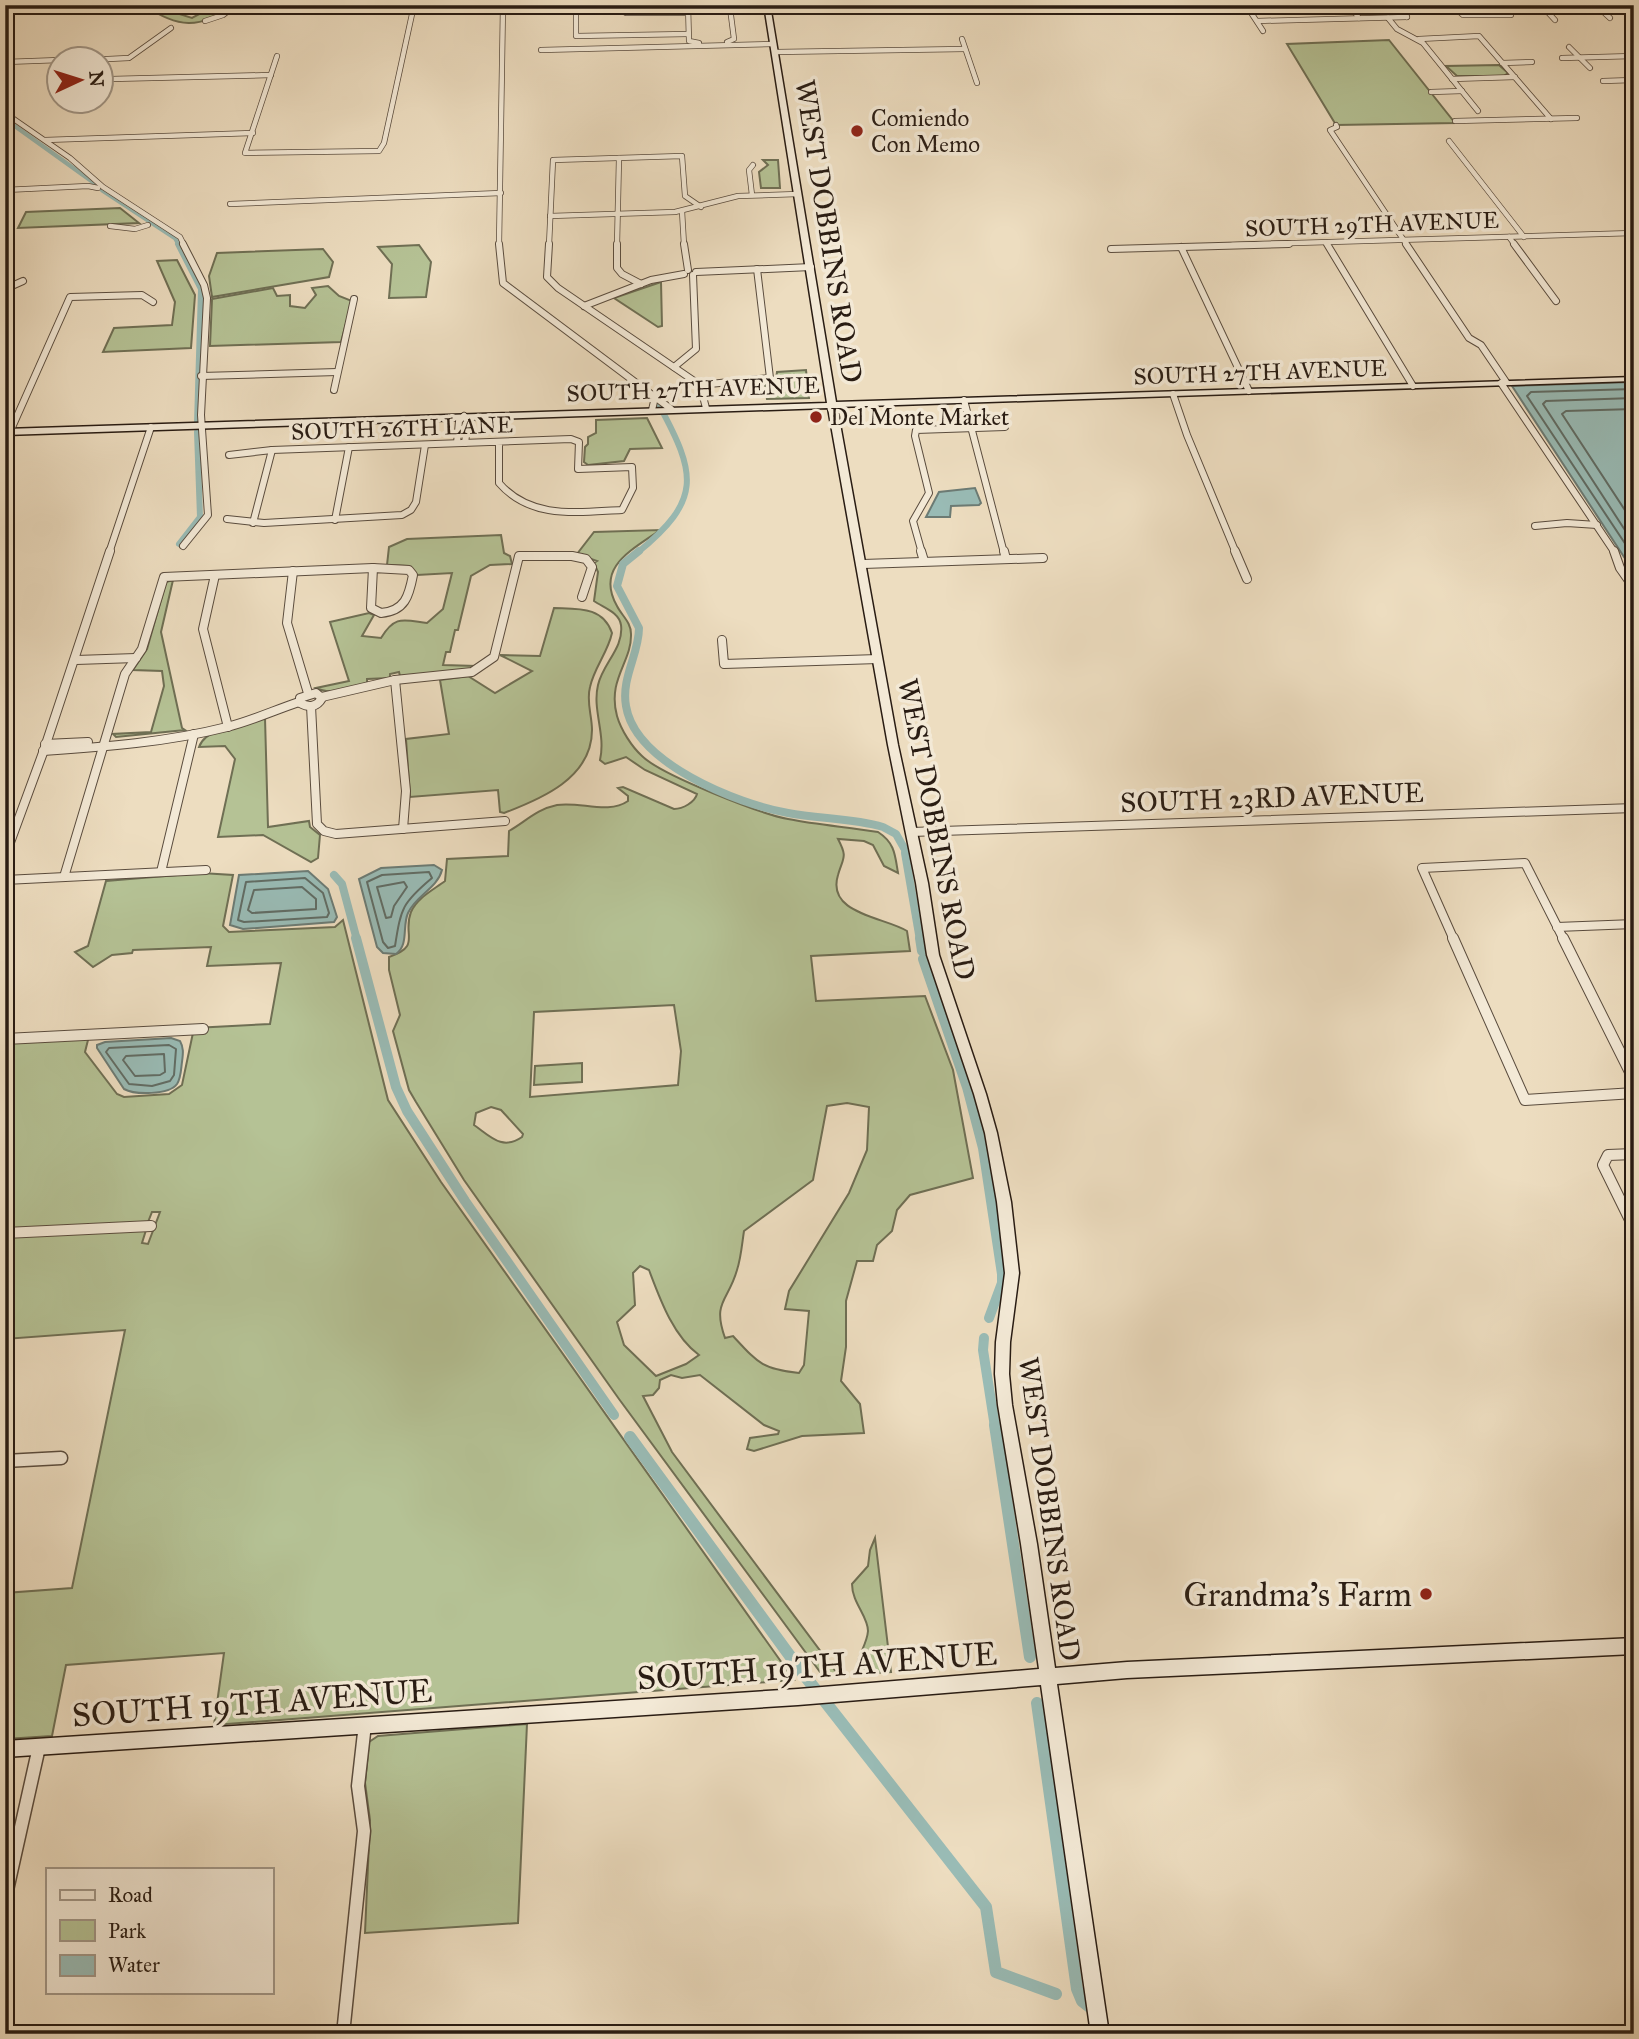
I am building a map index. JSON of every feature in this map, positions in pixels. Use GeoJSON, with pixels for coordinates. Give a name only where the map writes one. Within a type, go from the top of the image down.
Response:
{"type":"FeatureCollection","features":[{"type":"Feature","properties":{"kind":"main road","name":"WEST DOBBINS ROAD"},"geometry":{"type":"LineString","coordinates":[[767,5],[775,48],[792,194],[810,267],[878,659],[938,977],[980,1094],[991,1133],[1004,1202],[1012,1273],[1002,1374],[1038,1679],[1100,2034]]}},
{"type":"Feature","properties":{"kind":"main road","name":"SOUTH 27TH AVENUE"},"geometry":{"type":"LineString","coordinates":[[8,432],[1634,379]]}},
{"type":"Feature","properties":{"kind":"main road","name":"SOUTH 19TH AVENUE"},"geometry":{"type":"LineString","coordinates":[[798,1697],[1127,1670],[1634,1646]]}},
{"type":"Feature","properties":{"kind":"street"},"geometry":{"type":"LineString","coordinates":[[205,21],[223,15],[236,5]]}},
{"type":"Feature","properties":{"kind":"street"},"geometry":{"type":"LineString","coordinates":[[277,56],[245,153],[379,150],[384,143],[414,5]]}},
{"type":"Feature","properties":{"kind":"street"},"geometry":{"type":"LineString","coordinates":[[503,5],[501,193],[496,230],[503,283],[627,374],[655,397],[662,409]]}},
{"type":"Feature","properties":{"kind":"street"},"geometry":{"type":"LineString","coordinates":[[576,5],[576,36],[688,34]]}},
{"type":"Feature","properties":{"kind":"street"},"geometry":{"type":"LineString","coordinates":[[723,7],[757,5]]}},
{"type":"Feature","properties":{"kind":"street"},"geometry":{"type":"LineString","coordinates":[[1246,5],[1263,31]]}},
{"type":"Feature","properties":{"kind":"street"},"geometry":{"type":"LineString","coordinates":[[1349,5],[1359,18]]}},
{"type":"Feature","properties":{"kind":"street"},"geometry":{"type":"LineString","coordinates":[[1256,21],[1407,17],[1397,5]]}},
{"type":"Feature","properties":{"kind":"street"},"geometry":{"type":"LineString","coordinates":[[1452,5],[1461,15],[1511,15]]}},
{"type":"Feature","properties":{"kind":"street"},"geometry":{"type":"LineString","coordinates":[[1541,5],[1555,20]]}},
{"type":"Feature","properties":{"kind":"street"},"geometry":{"type":"LineString","coordinates":[[1596,5],[1610,19]]}},
{"type":"Feature","properties":{"kind":"street"},"geometry":{"type":"LineString","coordinates":[[626,13],[686,8],[690,43],[734,41],[730,8]]}},
{"type":"Feature","properties":{"kind":"street"},"geometry":{"type":"LineString","coordinates":[[1388,18],[1397,29],[1419,39],[1478,111]]}},
{"type":"Feature","properties":{"kind":"street"},"geometry":{"type":"LineString","coordinates":[[116,59],[129,58],[171,28]]}},
{"type":"Feature","properties":{"kind":"street"},"geometry":{"type":"LineString","coordinates":[[1419,39],[1479,36],[1551,119]]}},
{"type":"Feature","properties":{"kind":"street"},"geometry":{"type":"LineString","coordinates":[[961,39],[977,83]]}},
{"type":"Feature","properties":{"kind":"street"},"geometry":{"type":"LineString","coordinates":[[843,42],[845,52]]}},
{"type":"Feature","properties":{"kind":"street"},"geometry":{"type":"LineString","coordinates":[[1569,47],[1590,68]]}},
{"type":"Feature","properties":{"kind":"street"},"geometry":{"type":"LineString","coordinates":[[541,50],[775,48],[845,52],[965,49]]}},
{"type":"Feature","properties":{"kind":"street"},"geometry":{"type":"LineString","coordinates":[[1562,58],[1634,56]]}},
{"type":"Feature","properties":{"kind":"street"},"geometry":{"type":"LineString","coordinates":[[5,62],[46,61]]}},
{"type":"Feature","properties":{"kind":"street"},"geometry":{"type":"LineString","coordinates":[[1502,63],[1532,62]]}},
{"type":"Feature","properties":{"kind":"street"},"geometry":{"type":"LineString","coordinates":[[116,79],[271,75]]}},
{"type":"Feature","properties":{"kind":"street"},"geometry":{"type":"LineString","coordinates":[[1452,79],[1515,77]]}},
{"type":"Feature","properties":{"kind":"street"},"geometry":{"type":"LineString","coordinates":[[1603,81],[1634,80]]}},
{"type":"Feature","properties":{"kind":"street"},"geometry":{"type":"LineString","coordinates":[[1431,92],[1462,91]]}},
{"type":"Feature","properties":{"kind":"street"},"geometry":{"type":"LineString","coordinates":[[5,113],[45,140],[103,187],[180,237],[207,290],[201,376],[201,426],[208,515],[183,546]]}},
{"type":"Feature","properties":{"kind":"street"},"geometry":{"type":"LineString","coordinates":[[1455,121],[1577,118]]}},
{"type":"Feature","properties":{"kind":"street"},"geometry":{"type":"LineString","coordinates":[[1336,124],[1337,127],[1329,130],[1469,338],[1480,345],[1613,548],[1620,568],[1634,589]]}},
{"type":"Feature","properties":{"kind":"street"},"geometry":{"type":"LineString","coordinates":[[45,140],[253,133]]}},
{"type":"Feature","properties":{"kind":"street"},"geometry":{"type":"LineString","coordinates":[[1449,141],[1524,237]]}},
{"type":"Feature","properties":{"kind":"street"},"geometry":{"type":"LineString","coordinates":[[701,207],[685,196],[682,156],[554,160],[547,277],[551,284],[700,385],[768,379],[757,269]]}},
{"type":"Feature","properties":{"kind":"street"},"geometry":{"type":"LineString","coordinates":[[619,158],[617,268],[622,274],[642,284]]}},
{"type":"Feature","properties":{"kind":"street"},"geometry":{"type":"LineString","coordinates":[[752,195],[749,170],[753,165]]}},
{"type":"Feature","properties":{"kind":"street"},"geometry":{"type":"LineString","coordinates":[[5,190],[88,186],[98,188]]}},
{"type":"Feature","properties":{"kind":"street"},"geometry":{"type":"LineString","coordinates":[[230,204],[501,193]]}},
{"type":"Feature","properties":{"kind":"street"},"geometry":{"type":"LineString","coordinates":[[550,216],[682,211],[729,198],[792,194]]}},
{"type":"Feature","properties":{"kind":"street"},"geometry":{"type":"LineString","coordinates":[[674,367],[696,349],[690,273],[685,262],[682,211]]}},
{"type":"Feature","properties":{"kind":"street"},"geometry":{"type":"LineString","coordinates":[[110,226],[137,229],[148,225]]}},
{"type":"Feature","properties":{"kind":"street","name":"SOUTH 29TH AVENUE"},"geometry":{"type":"LineString","coordinates":[[1111,249],[1634,233]]}},
{"type":"Feature","properties":{"kind":"street"},"geometry":{"type":"LineString","coordinates":[[1509,237],[1556,301]]}},
{"type":"Feature","properties":{"kind":"street"},"geometry":{"type":"LineString","coordinates":[[1327,243],[1413,386]]}},
{"type":"Feature","properties":{"kind":"street"},"geometry":{"type":"LineString","coordinates":[[1181,247],[1249,391]]}},
{"type":"Feature","properties":{"kind":"street"},"geometry":{"type":"LineString","coordinates":[[584,306],[642,284],[690,273],[810,267]]}},
{"type":"Feature","properties":{"kind":"street"},"geometry":{"type":"LineString","coordinates":[[5,289],[23,281]]}},
{"type":"Feature","properties":{"kind":"street"},"geometry":{"type":"LineString","coordinates":[[8,432],[70,297],[142,295],[153,302]]}},
{"type":"Feature","properties":{"kind":"street"},"geometry":{"type":"LineString","coordinates":[[334,390],[354,299]]}},
{"type":"Feature","properties":{"kind":"street"},"geometry":{"type":"LineString","coordinates":[[201,376],[337,372]]}},
{"type":"Feature","properties":{"kind":"street"},"geometry":{"type":"LineString","coordinates":[[700,385],[706,408]]}},
{"type":"Feature","properties":{"kind":"street"},"geometry":{"type":"LineString","coordinates":[[1173,394],[1247,579]]}},
{"type":"Feature","properties":{"kind":"street"},"geometry":{"type":"LineString","coordinates":[[655,397],[662,409]]}},
{"type":"Feature","properties":{"kind":"street"},"geometry":{"type":"LineString","coordinates":[[964,400],[1006,559]]}},
{"type":"Feature","properties":{"kind":"street"},"geometry":{"type":"LineString","coordinates":[[461,443],[468,421],[464,416]]}},
{"type":"Feature","properties":{"kind":"street"},"geometry":{"type":"LineString","coordinates":[[5,856],[76,660],[110,547],[151,427]]}},
{"type":"Feature","properties":{"kind":"street"},"geometry":{"type":"LineString","coordinates":[[924,561],[913,521],[929,493],[915,436],[916,430],[1005,427]]}},
{"type":"Feature","properties":{"kind":"street","name":"SOUTH 26TH LANE"},"geometry":{"type":"LineString","coordinates":[[229,455],[272,450],[461,443],[499,442],[577,440],[578,470],[632,467],[633,488],[622,510],[561,512],[520,502],[499,483],[499,442]]}},
{"type":"Feature","properties":{"kind":"street"},"geometry":{"type":"LineString","coordinates":[[227,519],[253,523],[386,518],[407,513],[416,502],[425,445]]}},
{"type":"Feature","properties":{"kind":"street"},"geometry":{"type":"LineString","coordinates":[[335,520],[349,447]]}},
{"type":"Feature","properties":{"kind":"street"},"geometry":{"type":"LineString","coordinates":[[253,523],[272,450]]}},
{"type":"Feature","properties":{"kind":"street"},"geometry":{"type":"LineString","coordinates":[[1535,526],[1597,524]]}},
{"type":"Feature","properties":{"kind":"street"},"geometry":{"type":"LineString","coordinates":[[44,748],[194,734],[228,727],[299,702],[311,706],[320,701],[321,697],[395,680],[455,676],[482,667],[494,657],[519,556],[572,556],[586,559],[592,567],[582,597]]}},
{"type":"Feature","properties":{"kind":"street"},"geometry":{"type":"LineString","coordinates":[[863,564],[1043,558]]}},
{"type":"Feature","properties":{"kind":"street"},"geometry":{"type":"LineString","coordinates":[[64,877],[125,674],[142,649],[164,576],[373,568],[408,570],[412,575],[405,604],[397,611],[377,613],[371,608],[373,568]]}},
{"type":"Feature","properties":{"kind":"street"},"geometry":{"type":"LineString","coordinates":[[293,572],[287,623],[309,693]]}},
{"type":"Feature","properties":{"kind":"street"},"geometry":{"type":"LineString","coordinates":[[215,575],[203,629],[228,727]]}},
{"type":"Feature","properties":{"kind":"street"},"geometry":{"type":"LineString","coordinates":[[722,640],[724,664],[878,659]]}},
{"type":"Feature","properties":{"kind":"street"},"geometry":{"type":"LineString","coordinates":[[76,660],[136,658]]}},
{"type":"Feature","properties":{"kind":"street"},"geometry":{"type":"LineString","coordinates":[[395,680],[406,791],[403,829]]}},
{"type":"Feature","properties":{"kind":"street"},"geometry":{"type":"LineString","coordinates":[[299,702],[302,696],[309,693],[316,693],[321,697]]}},
{"type":"Feature","properties":{"kind":"street"},"geometry":{"type":"LineString","coordinates":[[311,706],[317,824],[324,831],[335,834],[505,821]]}},
{"type":"Feature","properties":{"kind":"street"},"geometry":{"type":"LineString","coordinates":[[162,872],[194,734]]}},
{"type":"Feature","properties":{"kind":"street","name":"SOUTH 23RD AVENUE"},"geometry":{"type":"LineString","coordinates":[[911,832],[1634,808]]}},
{"type":"Feature","properties":{"kind":"street"},"geometry":{"type":"LineString","coordinates":[[1634,1080],[1525,863],[1422,868],[1525,1100],[1634,1093]]}},
{"type":"Feature","properties":{"kind":"street"},"geometry":{"type":"LineString","coordinates":[[5,880],[206,870]]}},
{"type":"Feature","properties":{"kind":"street"},"geometry":{"type":"LineString","coordinates":[[1557,927],[1634,924]]}},
{"type":"Feature","properties":{"kind":"street"},"geometry":{"type":"LineString","coordinates":[[5,1039],[203,1029]]}},
{"type":"Feature","properties":{"kind":"street"},"geometry":{"type":"LineString","coordinates":[[1634,1154],[1608,1155],[1604,1165],[1634,1228]]}},
{"type":"Feature","properties":{"kind":"street"},"geometry":{"type":"LineString","coordinates":[[5,1233],[151,1226]]}},
{"type":"Feature","properties":{"kind":"street"},"geometry":{"type":"LineString","coordinates":[[5,1461],[61,1458]]}},
{"type":"Feature","properties":{"kind":"street","name":"SOUTH 19TH AVENUE"},"geometry":{"type":"LineString","coordinates":[[5,1749],[798,1697]]}},
{"type":"Feature","properties":{"kind":"street"},"geometry":{"type":"LineString","coordinates":[[343,2034],[364,1830],[358,1786],[365,1724]]}},
{"type":"Feature","properties":{"kind":"street"},"geometry":{"type":"LineString","coordinates":[[5,1899],[39,1747]]}},
{"type":"Feature","properties":{"kind":"green space"},"geometry":{"type":"Polygon","coordinates":[[[144,5],[171,5],[179,14],[192,18],[207,10],[177,5],[233,5],[210,19],[188,23],[167,18],[144,5]]]}},
{"type":"Feature","properties":{"kind":"green space"},"geometry":{"type":"Polygon","coordinates":[[[1389,40],[1455,123],[1336,125],[1287,44],[1389,40]]]}},
{"type":"Feature","properties":{"kind":"green space"},"geometry":{"type":"Polygon","coordinates":[[[1499,65],[1508,73],[1504,76],[1457,76],[1446,66],[1499,65]]]}},
{"type":"Feature","properties":{"kind":"green space"},"geometry":{"type":"Polygon","coordinates":[[[763,160],[778,160],[780,188],[761,188],[759,172],[768,165],[763,160]]]}},
{"type":"Feature","properties":{"kind":"green space"},"geometry":{"type":"Polygon","coordinates":[[[120,208],[139,223],[18,228],[26,212],[120,208]]]}},
{"type":"Feature","properties":{"kind":"green space"},"geometry":{"type":"Polygon","coordinates":[[[419,245],[431,262],[426,297],[389,298],[392,264],[378,247],[419,245]]]}},
{"type":"Feature","properties":{"kind":"green space"},"geometry":{"type":"Polygon","coordinates":[[[323,249],[333,262],[329,277],[212,297],[209,276],[217,253],[323,249]]]}},
{"type":"Feature","properties":{"kind":"green space"},"geometry":{"type":"Polygon","coordinates":[[[177,260],[195,295],[191,348],[103,352],[114,328],[172,325],[175,302],[157,261],[177,260]]]}},
{"type":"Feature","properties":{"kind":"green space"},"geometry":{"type":"Polygon","coordinates":[[[661,282],[662,326],[658,327],[614,298],[661,282]]]}},
{"type":"Feature","properties":{"kind":"green space"},"geometry":{"type":"Polygon","coordinates":[[[328,286],[339,296],[352,301],[341,342],[210,346],[212,299],[273,288],[277,296],[290,295],[290,306],[305,308],[316,295],[312,288],[328,286]]]}},
{"type":"Feature","properties":{"kind":"green space"},"geometry":{"type":"Polygon","coordinates":[[[806,370],[809,398],[767,399],[765,385],[776,379],[777,372],[806,370]]]}},
{"type":"Feature","properties":{"kind":"green space"},"geometry":{"type":"Polygon","coordinates":[[[647,418],[662,448],[630,449],[624,461],[588,465],[584,462],[588,437],[596,433],[596,420],[647,418]]]}},
{"type":"Feature","properties":{"kind":"green space"},"geometry":{"type":"Polygon","coordinates":[[[660,530],[620,561],[610,580],[611,592],[631,630],[628,653],[615,692],[617,716],[627,738],[638,752],[653,764],[689,783],[735,802],[788,819],[878,832],[888,841],[898,873],[884,866],[873,845],[864,841],[838,839],[844,857],[837,888],[840,898],[848,906],[907,931],[910,951],[811,956],[816,1001],[925,996],[953,1070],[973,1178],[910,1195],[897,1210],[892,1231],[877,1245],[873,1261],[857,1261],[846,1301],[846,1347],[841,1381],[860,1404],[864,1433],[802,1436],[754,1451],[747,1449],[750,1438],[778,1434],[779,1431],[764,1425],[700,1375],[682,1378],[671,1375],[660,1380],[659,1388],[653,1395],[643,1396],[672,1452],[839,1676],[823,1676],[619,1399],[464,1180],[409,1090],[393,1031],[400,1015],[389,970],[389,957],[405,949],[408,944],[411,912],[421,898],[445,881],[447,859],[508,856],[509,831],[543,809],[566,804],[603,807],[620,805],[628,801],[628,796],[618,788],[623,787],[674,809],[688,804],[697,794],[645,770],[626,757],[605,764],[600,760],[598,685],[619,641],[621,625],[614,614],[594,601],[598,572],[594,563],[597,561],[577,554],[594,532],[660,530]],[[674,1005],[534,1012],[530,1097],[678,1085],[681,1051],[674,1005]],[[847,1103],[827,1106],[813,1180],[744,1231],[737,1270],[720,1316],[725,1338],[733,1336],[755,1359],[768,1367],[799,1373],[804,1365],[809,1311],[785,1309],[789,1291],[849,1193],[867,1150],[869,1107],[847,1103]],[[491,1107],[476,1113],[474,1125],[496,1140],[508,1143],[522,1137],[523,1134],[501,1110],[491,1107]],[[640,1266],[633,1273],[635,1305],[617,1322],[624,1345],[656,1376],[686,1364],[699,1355],[675,1327],[649,1270],[640,1266]]]}},
{"type":"Feature","properties":{"kind":"green space"},"geometry":{"type":"Polygon","coordinates":[[[501,535],[504,553],[510,556],[512,564],[490,565],[471,576],[458,630],[455,630],[450,652],[446,652],[443,665],[477,666],[468,670],[400,676],[399,672],[390,674],[390,678],[367,679],[367,683],[335,691],[316,688],[349,681],[330,622],[369,613],[374,615],[362,636],[381,638],[395,622],[406,620],[427,623],[443,609],[452,573],[417,575],[409,566],[387,565],[389,547],[407,539],[501,535]]]}},
{"type":"Feature","properties":{"kind":"green space"},"geometry":{"type":"Polygon","coordinates":[[[173,580],[161,632],[182,728],[185,730],[116,737],[113,734],[151,732],[164,686],[162,671],[133,670],[147,649],[166,582],[173,580]]]}},
{"type":"Feature","properties":{"kind":"green space"},"geometry":{"type":"Polygon","coordinates":[[[554,608],[596,613],[608,624],[612,633],[590,687],[590,747],[574,774],[548,793],[504,813],[500,812],[498,790],[410,797],[406,739],[449,734],[440,680],[468,676],[495,693],[532,671],[500,655],[540,656],[554,608]]]}},
{"type":"Feature","properties":{"kind":"green space"},"geometry":{"type":"Polygon","coordinates":[[[265,718],[268,827],[309,821],[310,827],[320,835],[318,858],[311,862],[263,835],[218,837],[235,759],[225,746],[199,747],[203,740],[218,730],[265,718]]]}},
{"type":"Feature","properties":{"kind":"green space"},"geometry":{"type":"Polygon","coordinates":[[[201,873],[233,875],[223,926],[229,932],[335,927],[343,920],[388,1100],[441,1182],[794,1680],[214,1725],[224,1653],[66,1665],[52,1736],[5,1739],[5,1593],[72,1588],[125,1330],[5,1339],[5,1236],[146,1230],[142,1243],[148,1244],[160,1212],[152,1212],[148,1222],[5,1229],[5,1041],[89,1036],[85,1052],[117,1094],[124,1097],[169,1094],[182,1085],[194,1028],[270,1024],[281,963],[207,966],[211,947],[133,950],[132,953],[112,955],[93,967],[75,952],[88,946],[106,881],[201,873]]]}},
{"type":"Feature","properties":{"kind":"green space"},"geometry":{"type":"Polygon","coordinates":[[[582,1063],[582,1082],[534,1085],[535,1066],[582,1063]]]}},
{"type":"Feature","properties":{"kind":"green space"},"geometry":{"type":"Polygon","coordinates":[[[875,1538],[891,1672],[857,1674],[857,1663],[868,1631],[866,1620],[854,1597],[852,1584],[868,1566],[875,1538]]]}},
{"type":"Feature","properties":{"kind":"green space"},"geometry":{"type":"Polygon","coordinates":[[[527,1724],[518,1923],[365,1933],[370,1820],[365,1783],[369,1742],[378,1736],[527,1724]]]}},
{"type":"Feature","properties":{"kind":"water"},"geometry":{"type":"Polygon","coordinates":[[[1634,382],[1634,563],[1628,563],[1512,386],[1634,382]]]}},
{"type":"Feature","properties":{"kind":"water"},"geometry":{"type":"Polygon","coordinates":[[[975,488],[981,503],[979,505],[951,506],[950,517],[926,517],[939,492],[975,488]]]}},
{"type":"Feature","properties":{"kind":"water"},"geometry":{"type":"Polygon","coordinates":[[[434,865],[442,870],[408,913],[403,946],[396,954],[383,953],[377,947],[359,879],[381,868],[434,865]]]}},
{"type":"Feature","properties":{"kind":"water"},"geometry":{"type":"Polygon","coordinates":[[[308,871],[328,889],[337,917],[334,922],[243,929],[230,925],[239,875],[308,871]]]}},
{"type":"Feature","properties":{"kind":"water"},"geometry":{"type":"Polygon","coordinates":[[[171,1038],[180,1041],[182,1046],[180,1076],[173,1088],[160,1092],[143,1093],[124,1089],[97,1048],[97,1045],[105,1042],[171,1038]]]}},
{"type":"Feature","properties":{"kind":"waterway"},"geometry":{"type":"LineString","coordinates":[[5,119],[97,185]]}},
{"type":"Feature","properties":{"kind":"waterway"},"geometry":{"type":"LineString","coordinates":[[102,190],[175,238],[179,245]]}},
{"type":"Feature","properties":{"kind":"waterway"},"geometry":{"type":"LineString","coordinates":[[178,244],[201,289],[197,423]]}},
{"type":"Feature","properties":{"kind":"waterway"},"geometry":{"type":"LineString","coordinates":[[637,553],[673,517],[683,501],[687,485],[681,450],[659,405]]}},
{"type":"Feature","properties":{"kind":"waterway"},"geometry":{"type":"LineString","coordinates":[[179,544],[200,517],[197,432]]}},
{"type":"Feature","properties":{"kind":"waterway"},"geometry":{"type":"LineString","coordinates":[[639,551],[623,564],[617,586],[639,628],[626,686],[626,706],[633,727],[648,746],[691,778],[742,800],[788,813],[883,827],[896,834],[904,848]]}},
{"type":"Feature","properties":{"kind":"waterway"},"geometry":{"type":"LineString","coordinates":[[905,853],[920,940]]}},
{"type":"Feature","properties":{"kind":"waterway"},"geometry":{"type":"LineString","coordinates":[[334,875],[342,884],[357,940]]}},
{"type":"Feature","properties":{"kind":"waterway"},"geometry":{"type":"LineString","coordinates":[[356,938],[396,1087],[407,1111],[465,1201],[614,1415]]}},
{"type":"Feature","properties":{"kind":"waterway"},"geometry":{"type":"LineString","coordinates":[[920,938],[922,951]]}},
{"type":"Feature","properties":{"kind":"waterway"},"geometry":{"type":"LineString","coordinates":[[923,959],[967,1087],[983,1148],[1002,1274],[1002,1283],[989,1318]]}},
{"type":"Feature","properties":{"kind":"waterway"},"geometry":{"type":"LineString","coordinates":[[984,1338],[983,1350],[995,1427]]}},
{"type":"Feature","properties":{"kind":"waterway"},"geometry":{"type":"LineString","coordinates":[[995,1425],[1030,1657]]}},
{"type":"Feature","properties":{"kind":"waterway"},"geometry":{"type":"LineString","coordinates":[[630,1437],[801,1671],[986,1907],[996,1972],[1056,1994]]}},
{"type":"Feature","properties":{"kind":"waterway"},"geometry":{"type":"LineString","coordinates":[[1037,1703],[1077,1989],[1082,2001],[1091,2008]]}},
{"type":"Feature","properties":{"kind":"place","name":"Comiendo Con Memo"},"geometry":{"type":"Point","coordinates":[857,131]}},
{"type":"Feature","properties":{"kind":"place","name":"Del Monte Market"},"geometry":{"type":"Point","coordinates":[816,417]}},
{"type":"Feature","properties":{"kind":"place","name":"Grandma’s Farm"},"geometry":{"type":"Point","coordinates":[1426,1594]}}]}
